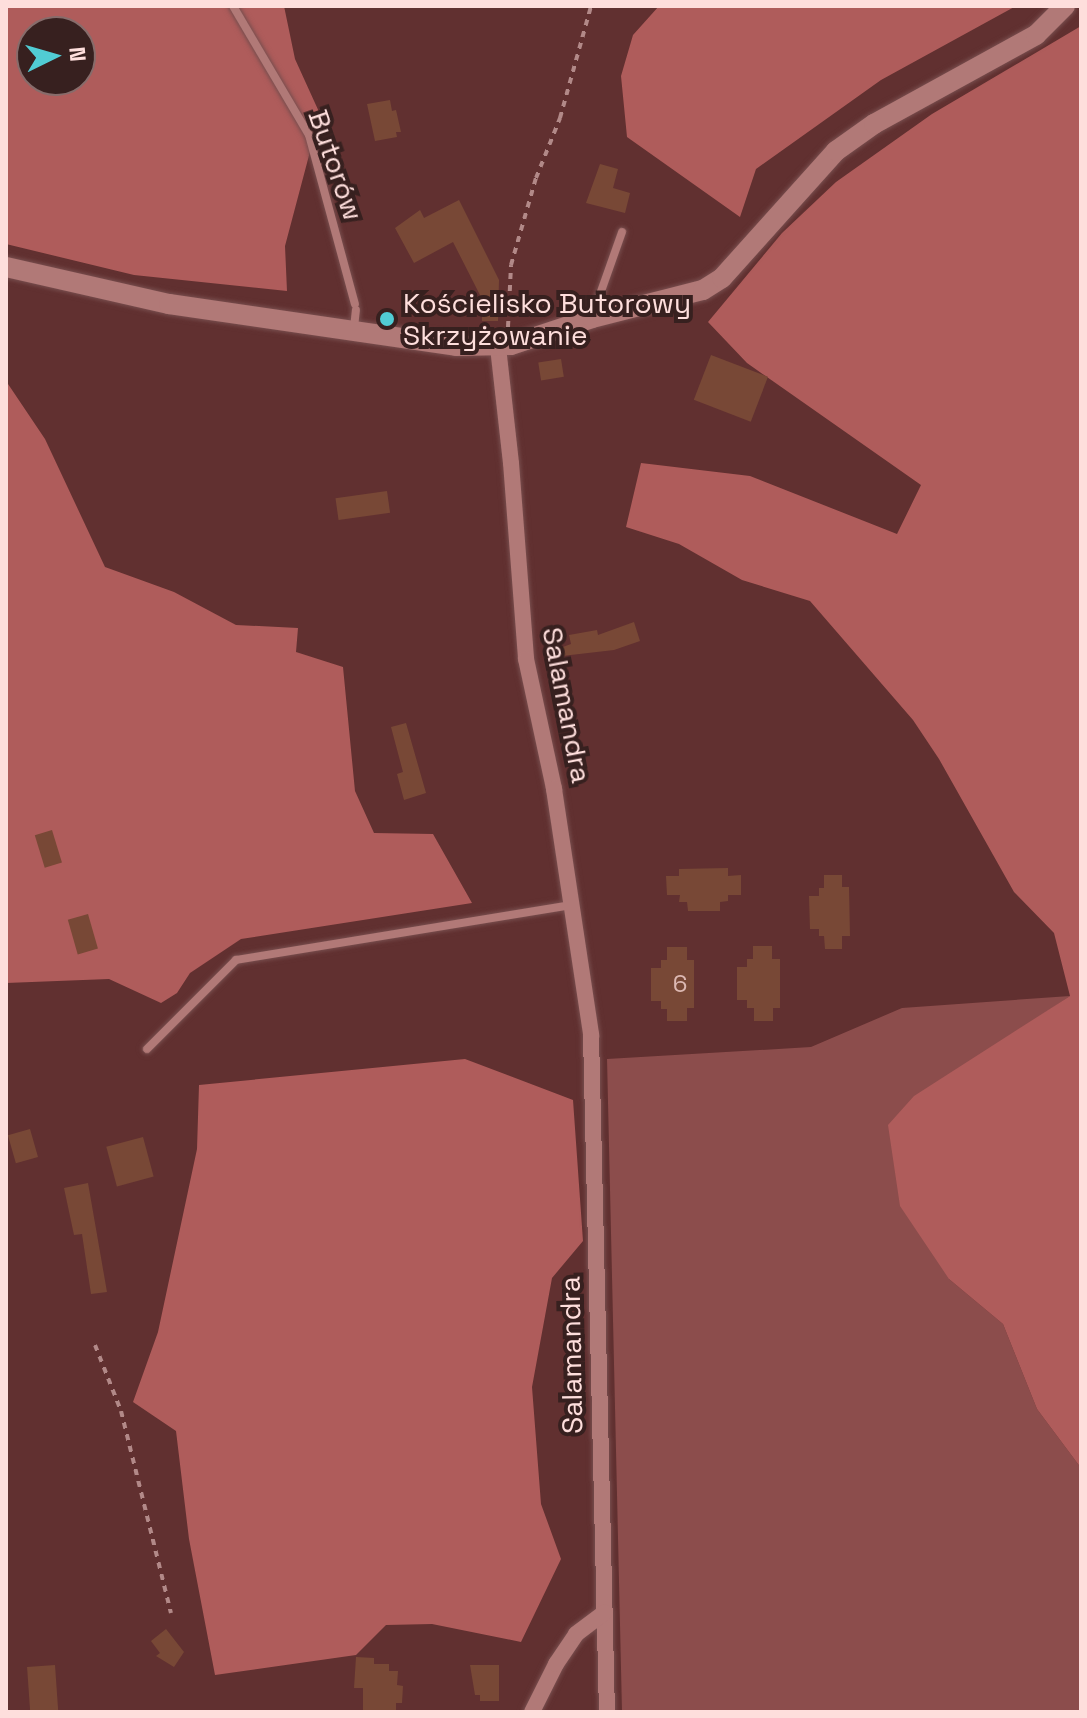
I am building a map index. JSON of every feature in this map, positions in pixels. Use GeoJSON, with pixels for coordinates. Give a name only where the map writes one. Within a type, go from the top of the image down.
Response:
{"type":"FeatureCollection","features":[{"type":"Feature","properties":{"kind":"street"},"geometry":{"type":"LineString","coordinates":[[6,267],[169,304],[355,314],[456,346],[504,346],[592,318],[703,290],[722,278],[836,151],[874,124],[1036,35],[1065,6]]}},
{"type":"Feature","properties":{"kind":"street","name":"Salamandra"},"geometry":{"type":"LineString","coordinates":[[504,346],[526,659],[554,789],[591,1035],[607,1712]]}},
{"type":"Feature","properties":{"kind":"street"},"geometry":{"type":"LineString","coordinates":[[532,1712],[556,1664],[576,1634],[605,1612]]}},
{"type":"Feature","properties":{"kind":"lane","name":"Butorów"},"geometry":{"type":"LineString","coordinates":[[233,6],[309,135],[355,314]]}},
{"type":"Feature","properties":{"kind":"lane"},"geometry":{"type":"LineString","coordinates":[[592,318],[622,232]]}},
{"type":"Feature","properties":{"kind":"lane"},"geometry":{"type":"LineString","coordinates":[[147,1049],[236,960],[572,905]]}},
{"type":"Feature","properties":{"kind":"path"},"geometry":{"type":"LineString","coordinates":[[504,346],[511,265],[536,178],[560,118],[591,6]]}},
{"type":"Feature","properties":{"kind":"path"},"geometry":{"type":"LineString","coordinates":[[95,1345],[121,1411],[171,1613]]}},
{"type":"Feature","properties":{"kind":"shaded area"},"geometry":{"type":"Polygon","coordinates":[[[6,6],[284,6],[295,59],[320,114],[285,246],[287,291],[134,275],[6,244],[6,6]]]}},
{"type":"Feature","properties":{"kind":"shaded area"},"geometry":{"type":"Polygon","coordinates":[[[659,6],[1016,6],[881,80],[756,169],[740,217],[627,137],[621,76],[633,35],[659,6]]]}},
{"type":"Feature","properties":{"kind":"shaded area"},"geometry":{"type":"Polygon","coordinates":[[[1081,26],[1081,1468],[1037,1409],[1003,1324],[949,1279],[900,1206],[888,1125],[914,1096],[1070,996],[1054,933],[1014,892],[939,759],[913,720],[810,601],[742,580],[679,544],[626,527],[641,463],[750,476],[897,534],[921,485],[747,363],[708,322],[782,233],[836,182],[932,114],[1081,26]]]}},
{"type":"Feature","properties":{"kind":"shaded area"},"geometry":{"type":"Polygon","coordinates":[[[6,381],[45,439],[105,567],[174,592],[236,625],[298,628],[296,652],[343,667],[355,791],[374,833],[433,834],[472,903],[241,939],[190,973],[177,993],[161,1003],[109,979],[6,983],[6,381]]]}},
{"type":"Feature","properties":{"kind":"shaded area"},"geometry":{"type":"Polygon","coordinates":[[[1070,996],[1015,1033],[949,1279],[1003,1324],[1037,1409],[1081,1468],[1081,1712],[622,1712],[607,1059],[811,1047],[902,1008],[1070,996]]]}},
{"type":"Feature","properties":{"kind":"shaded area"},"geometry":{"type":"Polygon","coordinates":[[[465,1059],[573,1100],[583,1241],[552,1278],[532,1387],[541,1504],[561,1559],[521,1642],[432,1624],[386,1625],[356,1655],[215,1675],[189,1539],[176,1431],[133,1402],[158,1332],[197,1149],[199,1085],[465,1059]]]}},
{"type":"Feature","properties":{"kind":"building"},"geometry":{"type":"Polygon","coordinates":[[[390,100],[392,111],[396,110],[401,132],[396,132],[397,137],[375,141],[367,104],[390,100]]]}},
{"type":"Feature","properties":{"kind":"building"},"geometry":{"type":"Polygon","coordinates":[[[600,164],[618,169],[613,188],[630,193],[625,213],[586,203],[600,164]]]}},
{"type":"Feature","properties":{"kind":"building"},"geometry":{"type":"Polygon","coordinates":[[[459,200],[499,280],[498,321],[482,321],[482,299],[453,242],[414,263],[395,228],[420,210],[424,218],[459,200]]]}},
{"type":"Feature","properties":{"kind":"building"},"geometry":{"type":"Polygon","coordinates":[[[711,355],[768,377],[751,422],[694,400],[711,355]]]}},
{"type":"Feature","properties":{"kind":"building"},"geometry":{"type":"Polygon","coordinates":[[[561,359],[564,377],[541,380],[538,363],[561,359]]]}},
{"type":"Feature","properties":{"kind":"building"},"geometry":{"type":"Polygon","coordinates":[[[387,491],[390,513],[339,520],[336,498],[387,491]]]}},
{"type":"Feature","properties":{"kind":"building"},"geometry":{"type":"Polygon","coordinates":[[[634,622],[640,641],[614,650],[562,656],[560,648],[571,644],[569,635],[597,630],[598,635],[634,622]]]}},
{"type":"Feature","properties":{"kind":"building"},"geometry":{"type":"Polygon","coordinates":[[[406,723],[426,793],[404,800],[397,774],[403,772],[391,727],[406,723]]]}},
{"type":"Feature","properties":{"kind":"building"},"geometry":{"type":"Polygon","coordinates":[[[52,830],[62,863],[45,868],[35,835],[52,830]]]}},
{"type":"Feature","properties":{"kind":"building"},"geometry":{"type":"Polygon","coordinates":[[[728,868],[728,876],[741,875],[741,895],[728,895],[728,901],[720,902],[720,911],[688,911],[687,902],[679,902],[680,895],[667,895],[666,876],[679,876],[679,869],[728,868]]]}},
{"type":"Feature","properties":{"kind":"building"},"geometry":{"type":"Polygon","coordinates":[[[824,875],[842,875],[842,887],[849,887],[850,936],[842,936],[842,949],[825,949],[824,936],[819,936],[819,929],[810,929],[809,896],[819,896],[819,888],[824,888],[824,875]]]}},
{"type":"Feature","properties":{"kind":"building"},"geometry":{"type":"Polygon","coordinates":[[[88,914],[98,949],[78,954],[68,920],[88,914]]]}},
{"type":"Feature","properties":{"kind":"building"},"geometry":{"type":"Polygon","coordinates":[[[753,946],[772,946],[772,959],[780,959],[780,1008],[773,1008],[773,1021],[754,1021],[754,1008],[747,1008],[747,1000],[737,1000],[737,967],[747,967],[747,959],[753,959],[753,946]]]}},
{"type":"Feature","properties":{"kind":"building"},"geometry":{"type":"Polygon","coordinates":[[[667,947],[687,947],[687,960],[694,960],[694,1008],[687,1008],[687,1021],[667,1021],[667,1009],[661,1009],[661,1001],[651,1001],[651,968],[661,968],[661,960],[667,960],[667,947]]]}},
{"type":"Feature","properties":{"kind":"building"},"geometry":{"type":"Polygon","coordinates":[[[30,1129],[38,1157],[16,1163],[8,1135],[30,1129]]]}},
{"type":"Feature","properties":{"kind":"building"},"geometry":{"type":"Polygon","coordinates":[[[143,1137],[154,1177],[117,1186],[106,1147],[143,1137]]]}},
{"type":"Feature","properties":{"kind":"building"},"geometry":{"type":"Polygon","coordinates":[[[88,1183],[107,1292],[91,1294],[82,1234],[74,1235],[64,1188],[88,1183]]]}},
{"type":"Feature","properties":{"kind":"building"},"geometry":{"type":"Polygon","coordinates":[[[166,1629],[184,1652],[174,1667],[156,1656],[160,1653],[151,1641],[166,1629]]]}},
{"type":"Feature","properties":{"kind":"building"},"geometry":{"type":"Polygon","coordinates":[[[356,1657],[374,1658],[374,1664],[389,1664],[389,1671],[398,1671],[397,1685],[403,1686],[402,1703],[396,1703],[396,1711],[363,1712],[363,1688],[354,1688],[356,1657]]]}},
{"type":"Feature","properties":{"kind":"building"},"geometry":{"type":"Polygon","coordinates":[[[55,1665],[58,1712],[30,1712],[27,1667],[55,1665]]]}},
{"type":"Feature","properties":{"kind":"building"},"geometry":{"type":"Polygon","coordinates":[[[470,1665],[499,1665],[499,1701],[480,1701],[480,1695],[475,1695],[470,1665]]]}},
{"type":"Feature","properties":{"kind":"place","name":"Kościelisko Butorowy Skrzyżowanie"},"geometry":{"type":"Point","coordinates":[387,319]}}]}
